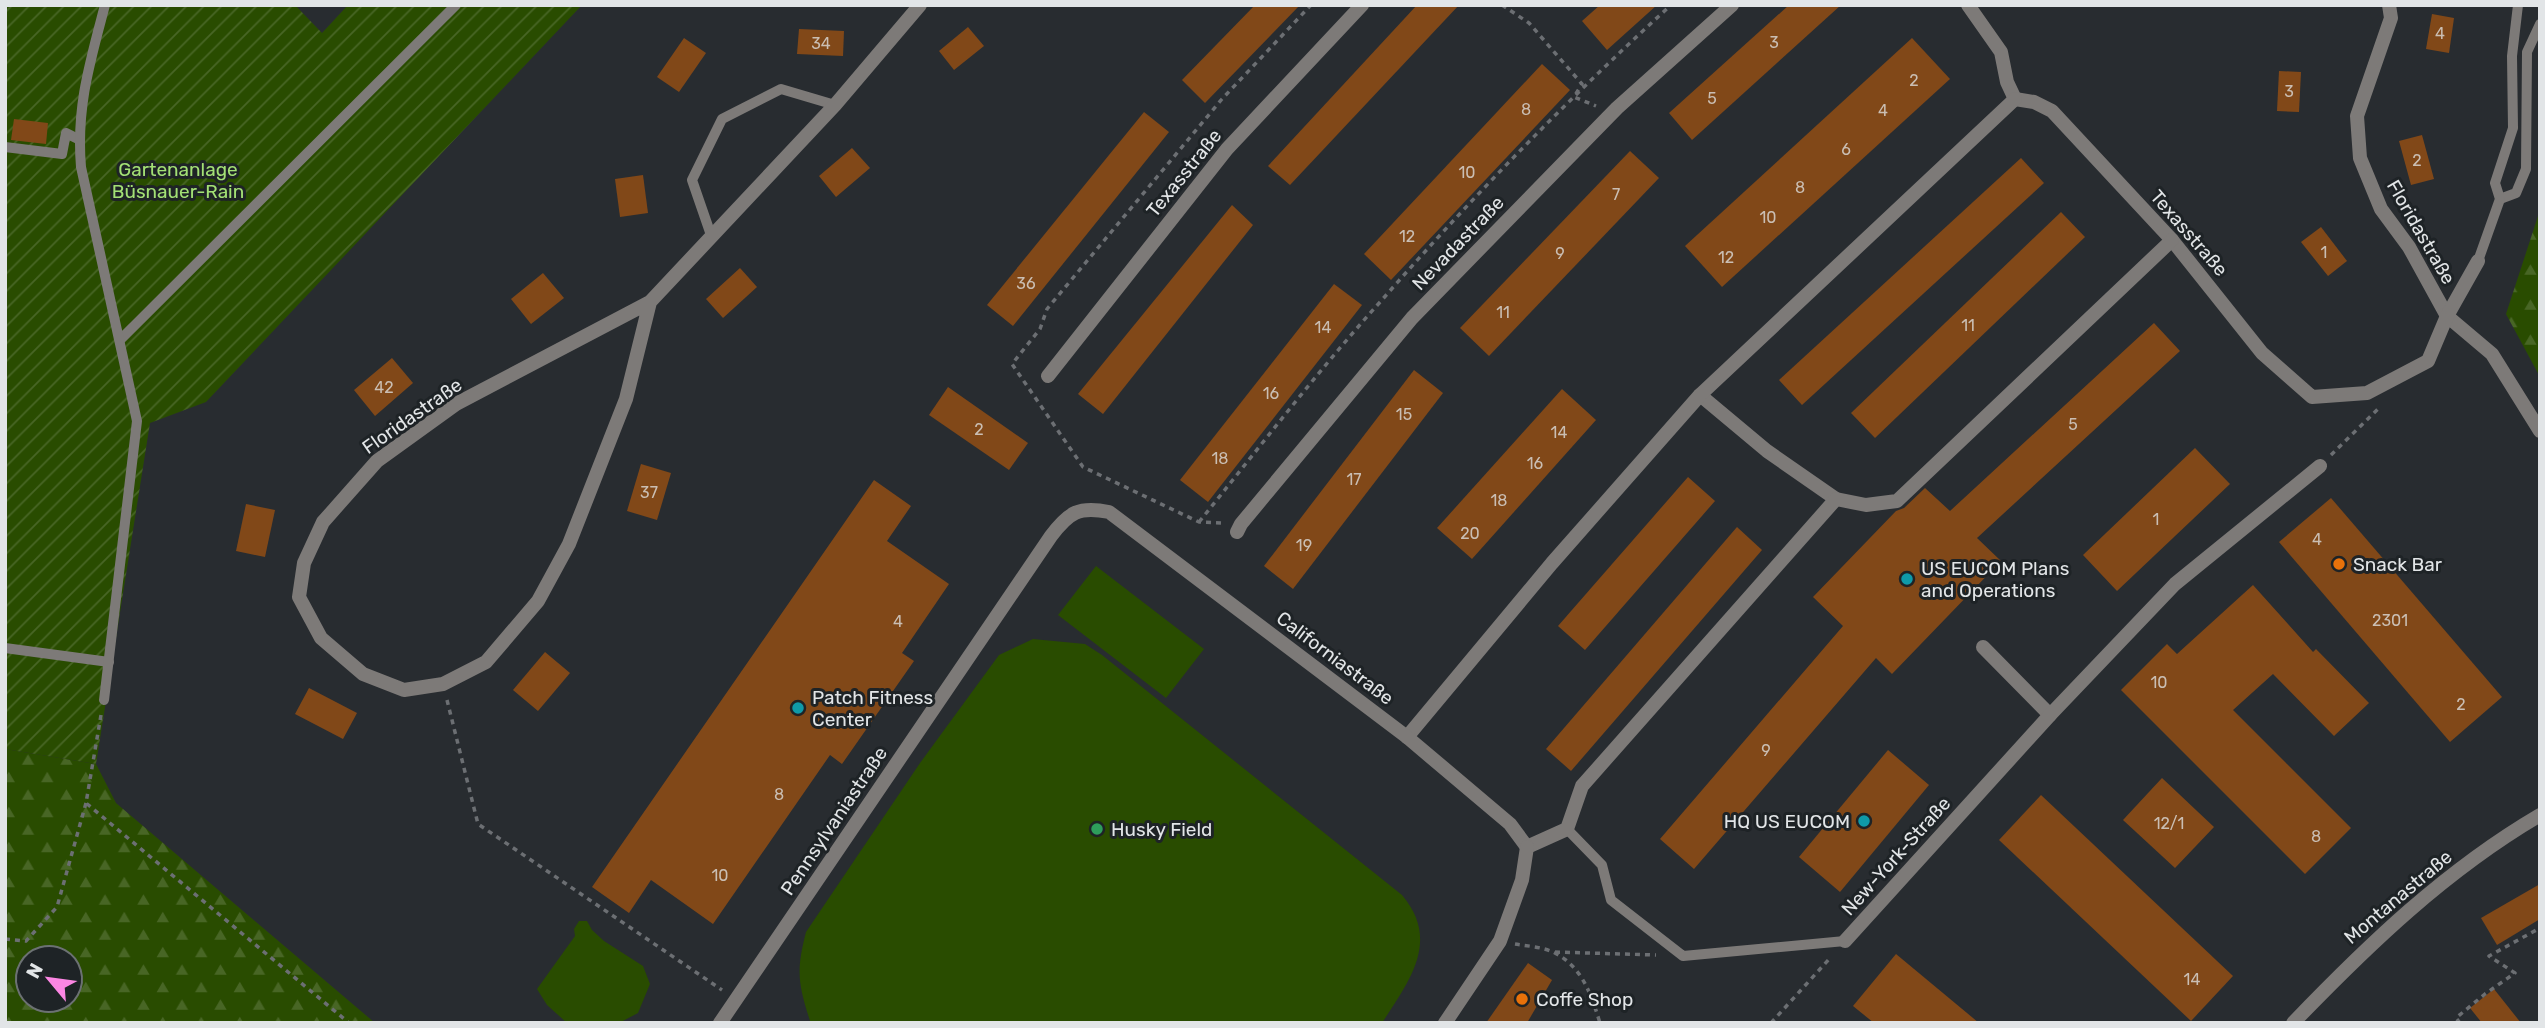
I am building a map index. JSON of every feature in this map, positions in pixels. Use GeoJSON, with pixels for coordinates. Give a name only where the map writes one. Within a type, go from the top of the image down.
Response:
{"type":"FeatureCollection","features":[{"type":"Feature","properties":{"kind":"street","name":"Floridastraße"},"geometry":{"type":"LineString","coordinates":[[650,302],[626,399],[569,544],[538,601],[486,662],[443,684],[404,690],[363,674],[321,638],[299,597],[304,563],[323,522],[377,461],[456,404],[650,302],[835,105],[920,5]]}},
{"type":"Feature","properties":{"kind":"street","name":"Texasstraße"},"geometry":{"type":"LineString","coordinates":[[1048,376],[1227,149],[1362,5]]}},
{"type":"Feature","properties":{"kind":"street","name":"Nevadastraße"},"geometry":{"type":"LineString","coordinates":[[1239,528],[1412,318],[1612,113],[1732,5]]}},
{"type":"Feature","properties":{"kind":"street"},"geometry":{"type":"LineString","coordinates":[[1408,737],[1552,564],[1700,395],[2015,99],[2007,82],[2001,52],[1968,5]]}},
{"type":"Feature","properties":{"kind":"street","name":"Floridastraße"},"geometry":{"type":"LineString","coordinates":[[2389,5],[2391,18],[2357,117],[2360,158],[2381,209],[2409,247],[2447,316]]}},
{"type":"Feature","properties":{"kind":"street","name":"Texasstraße"},"geometry":{"type":"LineString","coordinates":[[2015,99],[2034,102],[2052,111],[2172,240],[2262,353],[2312,397],[2367,393],[2428,361],[2447,316]]}},
{"type":"Feature","properties":{"kind":"street"},"geometry":{"type":"LineString","coordinates":[[1700,395],[1767,451],[1836,499],[1866,505],[1897,501],[2172,240]]}},
{"type":"Feature","properties":{"kind":"street"},"geometry":{"type":"LineString","coordinates":[[2478,261],[2447,316],[2492,354],[2540,431]]}},
{"type":"Feature","properties":{"kind":"street","name":"New-York-Straße"},"geometry":{"type":"LineString","coordinates":[[1845,941],[2050,715],[2175,584],[2320,466]]}},
{"type":"Feature","properties":{"kind":"street"},"geometry":{"type":"LineString","coordinates":[[1445,1023],[1500,940],[1522,880],[1527,848],[1567,829],[1582,786],[1836,499]]}},
{"type":"Feature","properties":{"kind":"street","name":"Pennsylvaniastraße"},"geometry":{"type":"LineString","coordinates":[[720,1023],[1060,523],[1074,512],[1090,508],[1109,512]]}},
{"type":"Feature","properties":{"kind":"street","name":"Californiastraße"},"geometry":{"type":"LineString","coordinates":[[1109,512],[1408,737],[1510,824],[1527,848]]}},
{"type":"Feature","properties":{"kind":"street"},"geometry":{"type":"LineString","coordinates":[[1983,647],[2050,715]]}},
{"type":"Feature","properties":{"kind":"street","name":"Montanastraße"},"geometry":{"type":"LineString","coordinates":[[2293,1023],[2398,918],[2507,834],[2540,815]]}},
{"type":"Feature","properties":{"kind":"lane"},"geometry":{"type":"LineString","coordinates":[[104,700],[137,421],[81,167],[78,139],[80,109],[105,5]]}},
{"type":"Feature","properties":{"kind":"lane"},"geometry":{"type":"LineString","coordinates":[[120,340],[456,5]]}},
{"type":"Feature","properties":{"kind":"lane"},"geometry":{"type":"LineString","coordinates":[[2478,261],[2500,200],[2495,183],[2513,128],[2512,56],[2518,5]]}},
{"type":"Feature","properties":{"kind":"lane"},"geometry":{"type":"LineString","coordinates":[[2500,200],[2516,193],[2525,169],[2527,52],[2540,24]]}},
{"type":"Feature","properties":{"kind":"lane"},"geometry":{"type":"LineString","coordinates":[[711,235],[692,180],[722,119],[781,89],[835,105]]}},
{"type":"Feature","properties":{"kind":"lane"},"geometry":{"type":"LineString","coordinates":[[5,148],[62,154],[66,133],[78,139]]}},
{"type":"Feature","properties":{"kind":"lane"},"geometry":{"type":"LineString","coordinates":[[5,648],[109,662]]}},
{"type":"Feature","properties":{"kind":"lane"},"geometry":{"type":"LineString","coordinates":[[1567,829],[1602,865],[1611,900],[1683,956],[1845,941]]}},
{"type":"Feature","properties":{"kind":"path"},"geometry":{"type":"LineString","coordinates":[[1239,528],[1199,522],[1083,467],[1012,364],[1040,328],[1047,309],[1156,176],[1222,99],[1311,5]]}},
{"type":"Feature","properties":{"kind":"path"},"geometry":{"type":"LineString","coordinates":[[1502,5],[1529,23],[1582,84],[1574,97]]}},
{"type":"Feature","properties":{"kind":"path"},"geometry":{"type":"LineString","coordinates":[[1199,522],[1380,301],[1574,97],[1671,5]]}},
{"type":"Feature","properties":{"kind":"path"},"geometry":{"type":"LineString","coordinates":[[1574,97],[1612,113]]}},
{"type":"Feature","properties":{"kind":"path"},"geometry":{"type":"LineString","coordinates":[[2320,466],[2379,409]]}},
{"type":"Feature","properties":{"kind":"path"},"geometry":{"type":"LineString","coordinates":[[443,684],[478,824],[736,999]]}},
{"type":"Feature","properties":{"kind":"path"},"geometry":{"type":"LineString","coordinates":[[5,939],[26,941],[57,907],[86,803],[104,700]]}},
{"type":"Feature","properties":{"kind":"path"},"geometry":{"type":"LineString","coordinates":[[86,803],[349,1023]]}},
{"type":"Feature","properties":{"kind":"path"},"geometry":{"type":"LineString","coordinates":[[2460,1023],[2456,1018],[2485,993],[2515,973],[2489,956],[2540,928]]}},
{"type":"Feature","properties":{"kind":"path"},"geometry":{"type":"LineString","coordinates":[[1500,940],[1552,952],[1683,956]]}},
{"type":"Feature","properties":{"kind":"path","name":"New-York-Straße"},"geometry":{"type":"LineString","coordinates":[[1771,1023],[1845,941]]}},
{"type":"Feature","properties":{"kind":"path"},"geometry":{"type":"LineString","coordinates":[[1552,952],[1578,970],[1593,1000],[1600,1023]]}},
{"type":"Feature","properties":{"kind":"green space","name":"Gartenanlage Büsnauer-Rain"},"geometry":{"type":"Polygon","coordinates":[[[5,5],[295,5],[322,33],[348,5],[582,5],[206,402],[150,423],[96,764],[5,749],[5,5]]]}},
{"type":"Feature","properties":{"kind":"green space"},"geometry":{"type":"Polygon","coordinates":[[[2540,210],[2540,377],[2506,314],[2540,210]]]}},
{"type":"Feature","properties":{"kind":"green space"},"geometry":{"type":"Polygon","coordinates":[[[1096,566],[1204,649],[1166,698],[1058,615],[1096,566]]]}},
{"type":"Feature","properties":{"kind":"green space","name":"Husky Field"},"geometry":{"type":"Polygon","coordinates":[[[1033,639],[1085,644],[1102,655],[1402,895],[1419,928],[1420,945],[1410,976],[1382,1023],[810,1021],[800,977],[806,932],[920,763],[999,655],[1033,639]]]}},
{"type":"Feature","properties":{"kind":"green space"},"geometry":{"type":"Polygon","coordinates":[[[5,749],[96,764],[116,803],[375,1023],[5,1023],[5,749]]]}},
{"type":"Feature","properties":{"kind":"green space"},"geometry":{"type":"Polygon","coordinates":[[[579,921],[587,921],[604,941],[643,966],[650,984],[638,1013],[619,1023],[567,1023],[547,1005],[537,989],[575,936],[574,929],[579,921]]]}},
{"type":"Feature","properties":{"kind":"building"},"geometry":{"type":"Polygon","coordinates":[[[1255,5],[1300,5],[1205,103],[1182,80],[1255,5]]]}},
{"type":"Feature","properties":{"kind":"building"},"geometry":{"type":"Polygon","coordinates":[[[1417,5],[1459,5],[1290,185],[1268,166],[1417,5]]]}},
{"type":"Feature","properties":{"kind":"building"},"geometry":{"type":"Polygon","coordinates":[[[1600,5],[1657,5],[1607,50],[1582,21],[1600,5]]]}},
{"type":"Feature","properties":{"kind":"building"},"geometry":{"type":"Polygon","coordinates":[[[1789,5],[1841,5],[1692,140],[1669,113],[1789,5]]]}},
{"type":"Feature","properties":{"kind":"building"},"geometry":{"type":"Polygon","coordinates":[[[2432,14],[2454,18],[2449,53],[2426,49],[2432,14]]]}},
{"type":"Feature","properties":{"kind":"building"},"geometry":{"type":"Polygon","coordinates":[[[968,27],[984,46],[954,70],[939,51],[968,27]]]}},
{"type":"Feature","properties":{"kind":"building"},"geometry":{"type":"Polygon","coordinates":[[[799,29],[844,31],[843,56],[797,54],[799,29]]]}},
{"type":"Feature","properties":{"kind":"building"},"geometry":{"type":"Polygon","coordinates":[[[684,38],[706,53],[679,92],[657,77],[684,38]]]}},
{"type":"Feature","properties":{"kind":"building"},"geometry":{"type":"Polygon","coordinates":[[[1912,38],[1950,79],[1722,287],[1685,246],[1912,38]]]}},
{"type":"Feature","properties":{"kind":"building"},"geometry":{"type":"Polygon","coordinates":[[[1542,64],[1570,90],[1391,280],[1364,254],[1542,64]]]}},
{"type":"Feature","properties":{"kind":"building"},"geometry":{"type":"Polygon","coordinates":[[[2279,71],[2301,72],[2299,112],[2277,111],[2279,71]]]}},
{"type":"Feature","properties":{"kind":"building"},"geometry":{"type":"Polygon","coordinates":[[[1144,112],[1169,132],[1013,326],[987,305],[1144,112]]]}},
{"type":"Feature","properties":{"kind":"building"},"geometry":{"type":"Polygon","coordinates":[[[14,119],[48,123],[46,144],[11,140],[14,119]]]}},
{"type":"Feature","properties":{"kind":"building"},"geometry":{"type":"Polygon","coordinates":[[[2422,135],[2434,179],[2411,185],[2399,141],[2422,135]]]}},
{"type":"Feature","properties":{"kind":"building"},"geometry":{"type":"Polygon","coordinates":[[[852,148],[870,168],[836,197],[819,176],[852,148]]]}},
{"type":"Feature","properties":{"kind":"building"},"geometry":{"type":"Polygon","coordinates":[[[1630,151],[1659,178],[1489,356],[1460,328],[1630,151]]]}},
{"type":"Feature","properties":{"kind":"building"},"geometry":{"type":"Polygon","coordinates":[[[2021,158],[2044,183],[1802,405],[1779,380],[2021,158]]]}},
{"type":"Feature","properties":{"kind":"building"},"geometry":{"type":"Polygon","coordinates":[[[643,175],[648,213],[620,217],[615,179],[643,175]]]}},
{"type":"Feature","properties":{"kind":"building"},"geometry":{"type":"Polygon","coordinates":[[[1232,205],[1253,225],[1103,414],[1078,394],[1232,205]]]}},
{"type":"Feature","properties":{"kind":"building"},"geometry":{"type":"Polygon","coordinates":[[[2061,212],[2085,237],[1875,438],[1851,413],[2061,212]]]}},
{"type":"Feature","properties":{"kind":"building"},"geometry":{"type":"Polygon","coordinates":[[[2321,227],[2347,261],[2328,276],[2301,242],[2321,227]]]}},
{"type":"Feature","properties":{"kind":"building"},"geometry":{"type":"Polygon","coordinates":[[[740,268],[757,287],[723,318],[706,299],[740,268]]]}},
{"type":"Feature","properties":{"kind":"building"},"geometry":{"type":"Polygon","coordinates":[[[543,273],[564,298],[531,324],[511,299],[543,273]]]}},
{"type":"Feature","properties":{"kind":"building"},"geometry":{"type":"Polygon","coordinates":[[[1334,284],[1362,305],[1208,502],[1180,480],[1334,284]]]}},
{"type":"Feature","properties":{"kind":"building"},"geometry":{"type":"Polygon","coordinates":[[[2154,323],[2180,351],[1977,538],[2001,561],[1892,674],[1876,658],[1694,869],[1660,839],[1843,626],[1813,597],[1896,511],[1904,508],[1925,488],[1950,511],[2154,323]]]}},
{"type":"Feature","properties":{"kind":"building"},"geometry":{"type":"Polygon","coordinates":[[[392,358],[413,383],[375,416],[354,390],[392,358]]]}},
{"type":"Feature","properties":{"kind":"building"},"geometry":{"type":"Polygon","coordinates":[[[1414,370],[1443,393],[1293,589],[1264,566],[1414,370]]]}},
{"type":"Feature","properties":{"kind":"building"},"geometry":{"type":"Polygon","coordinates":[[[948,387],[1028,443],[1009,470],[929,415],[948,387]]]}},
{"type":"Feature","properties":{"kind":"building"},"geometry":{"type":"Polygon","coordinates":[[[1562,389],[1596,420],[1472,559],[1437,528],[1562,389]]]}},
{"type":"Feature","properties":{"kind":"building"},"geometry":{"type":"Polygon","coordinates":[[[2195,448],[2230,484],[2117,591],[2083,555],[2195,448]]]}},
{"type":"Feature","properties":{"kind":"building"},"geometry":{"type":"Polygon","coordinates":[[[641,464],[671,473],[657,520],[627,511],[641,464]]]}},
{"type":"Feature","properties":{"kind":"building"},"geometry":{"type":"Polygon","coordinates":[[[1688,477],[1715,501],[1585,650],[1558,626],[1688,477]]]}},
{"type":"Feature","properties":{"kind":"building","name":"Patch Fitness Center"},"geometry":{"type":"Polygon","coordinates":[[[874,480],[911,506],[887,541],[949,584],[902,653],[914,661],[842,764],[830,755],[713,924],[651,880],[629,913],[592,887],[874,480]]]}},
{"type":"Feature","properties":{"kind":"building"},"geometry":{"type":"Polygon","coordinates":[[[2331,498],[2502,697],[2450,742],[2279,542],[2331,498]]]}},
{"type":"Feature","properties":{"kind":"building"},"geometry":{"type":"Polygon","coordinates":[[[246,504],[275,510],[265,557],[236,551],[246,504]]]}},
{"type":"Feature","properties":{"kind":"building"},"geometry":{"type":"Polygon","coordinates":[[[1737,527],[1762,550],[1571,771],[1546,749],[1737,527]]]}},
{"type":"Feature","properties":{"kind":"building"},"geometry":{"type":"Polygon","coordinates":[[[2253,585],[2313,652],[2316,649],[2369,703],[2334,736],[2273,674],[2233,710],[2351,828],[2305,874],[2121,690],[2167,644],[2177,654],[2253,585]]]}},
{"type":"Feature","properties":{"kind":"building"},"geometry":{"type":"Polygon","coordinates":[[[545,652],[570,673],[538,711],[513,690],[545,652]]]}},
{"type":"Feature","properties":{"kind":"building"},"geometry":{"type":"Polygon","coordinates":[[[309,688],[357,713],[343,739],[295,714],[309,688]]]}},
{"type":"Feature","properties":{"kind":"building","name":"HQ US EUCOM"},"geometry":{"type":"Polygon","coordinates":[[[1888,750],[1929,785],[1840,892],[1799,857],[1888,750]]]}},
{"type":"Feature","properties":{"kind":"building"},"geometry":{"type":"Polygon","coordinates":[[[2162,778],[2214,827],[2175,868],[2123,820],[2162,778]]]}},
{"type":"Feature","properties":{"kind":"building"},"geometry":{"type":"Polygon","coordinates":[[[2041,795],[2233,976],[2191,1021],[1999,840],[2041,795]]]}},
{"type":"Feature","properties":{"kind":"building"},"geometry":{"type":"Polygon","coordinates":[[[2540,884],[2540,919],[2497,945],[2481,918],[2540,884]]]}},
{"type":"Feature","properties":{"kind":"building"},"geometry":{"type":"Polygon","coordinates":[[[1896,954],[1979,1023],[1874,1023],[1853,1006],[1896,954]]]}},
{"type":"Feature","properties":{"kind":"building"},"geometry":{"type":"Polygon","coordinates":[[[1528,963],[1552,980],[1527,1023],[1486,1023],[1528,963]]]}},
{"type":"Feature","properties":{"kind":"building"},"geometry":{"type":"Polygon","coordinates":[[[2494,989],[2521,1023],[2482,1023],[2470,1008],[2494,989]]]}},
{"type":"Feature","properties":{"kind":"place","name":"Snack Bar"},"geometry":{"type":"Point","coordinates":[2339,564]}},
{"type":"Feature","properties":{"kind":"place","name":"US EUCOM Plans and Operations"},"geometry":{"type":"Point","coordinates":[1907,579]}},
{"type":"Feature","properties":{"kind":"place","name":"Patch Fitness Center"},"geometry":{"type":"Point","coordinates":[798,708]}},
{"type":"Feature","properties":{"kind":"place","name":"HQ US EUCOM"},"geometry":{"type":"Point","coordinates":[1864,821]}},
{"type":"Feature","properties":{"kind":"place","name":"Husky Field"},"geometry":{"type":"Point","coordinates":[1097,829]}},
{"type":"Feature","properties":{"kind":"place","name":"Coffe Shop"},"geometry":{"type":"Point","coordinates":[1522,999]}}]}
